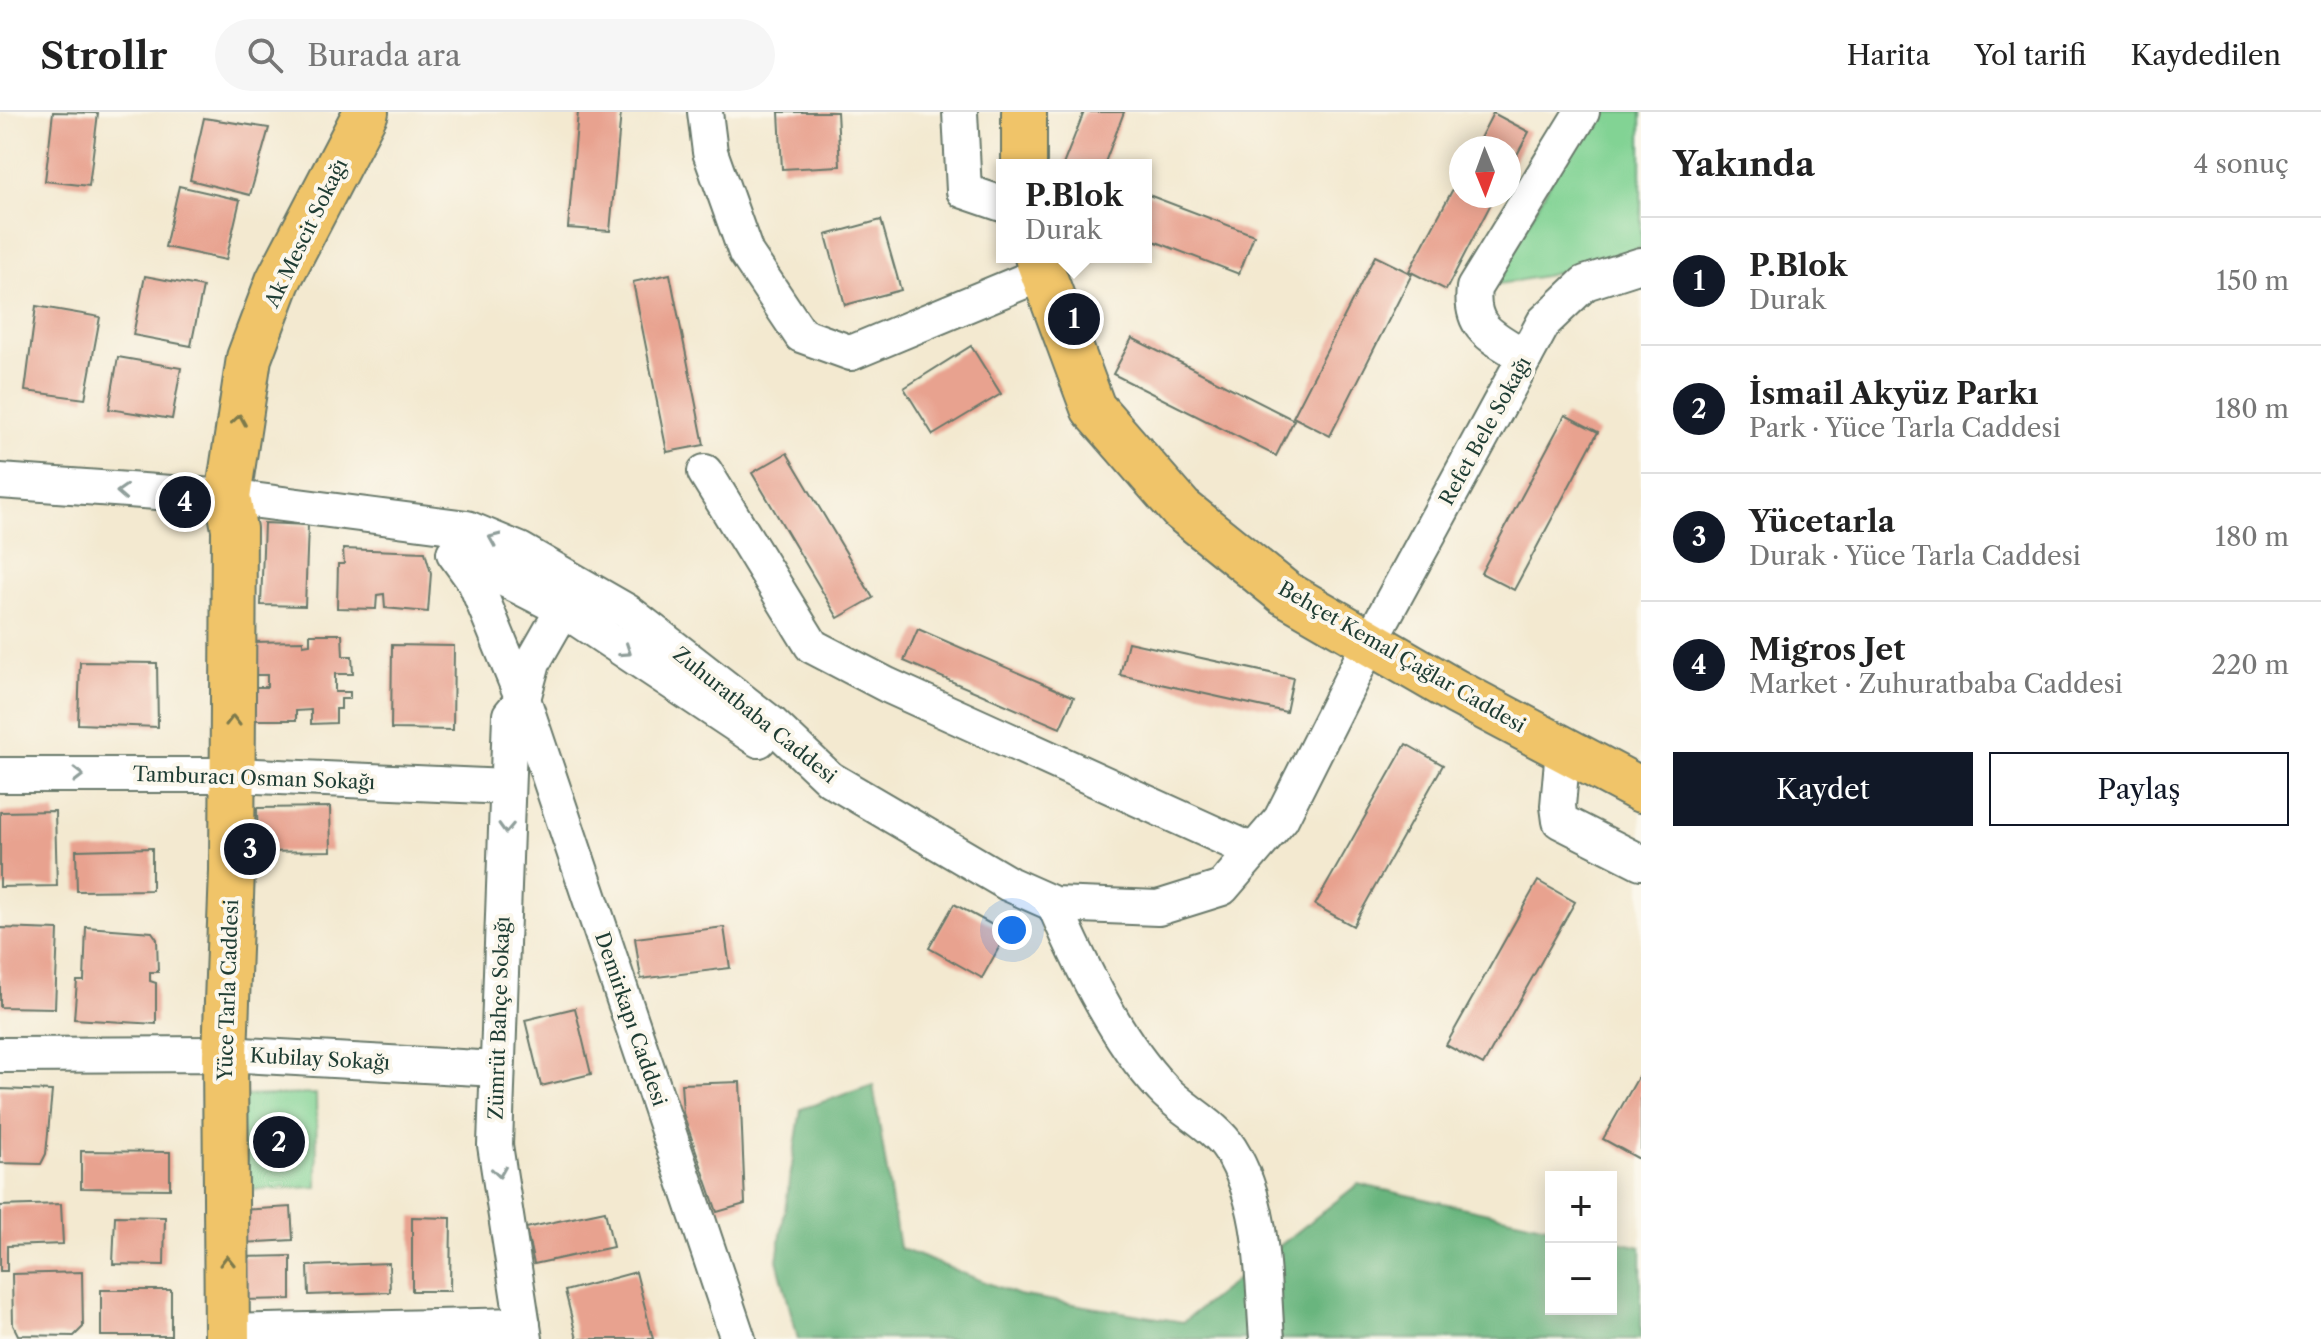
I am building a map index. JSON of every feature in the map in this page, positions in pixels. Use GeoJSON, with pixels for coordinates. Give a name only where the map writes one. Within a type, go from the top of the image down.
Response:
{"type":"FeatureCollection","features":[{"type":"Feature","properties":{"kind":"main road","name":"Ak Mescit Sokağı"},"geometry":{"type":"LineString","coordinates":[[228,497],[249,358],[278,281],[366,112]]}},
{"type":"Feature","properties":{"kind":"main road"},"geometry":{"type":"LineString","coordinates":[[1024,112],[1024,159]]}},
{"type":"Feature","properties":{"kind":"main road","name":"Behçet Kemal Çağlar Caddesi"},"geometry":{"type":"LineString","coordinates":[[1039,266],[1093,408],[1181,509],[1285,593],[1641,790]]}},
{"type":"Feature","properties":{"kind":"main road","name":"Yüce Tarla Caddesi"},"geometry":{"type":"LineString","coordinates":[[227,1336],[225,1054],[233,775],[234,529],[228,497]]}},
{"type":"Feature","properties":{"kind":"street"},"geometry":{"type":"LineString","coordinates":[[705,112],[710,152],[746,253],[801,335],[851,353],[1039,266]]}},
{"type":"Feature","properties":{"kind":"street"},"geometry":{"type":"LineString","coordinates":[[960,112],[960,180],[964,191],[996,202]]}},
{"type":"Feature","properties":{"kind":"street"},"geometry":{"type":"LineString","coordinates":[[1525,357],[1485,330],[1475,319],[1474,288],[1582,112]]}},
{"type":"Feature","properties":{"kind":"street","name":"Refet Bele Sokağı"},"geometry":{"type":"LineString","coordinates":[[1370,642],[1544,322],[1585,283],[1641,265]]}},
{"type":"Feature","properties":{"kind":"street"},"geometry":{"type":"LineString","coordinates":[[705,472],[812,646],[887,685],[1253,851]]}},
{"type":"Feature","properties":{"kind":"street","name":"Zuhuratbaba Caddesi"},"geometry":{"type":"LineString","coordinates":[[0,481],[228,497],[467,528],[520,550],[568,589],[628,612],[760,714],[830,779],[1009,884],[1054,904],[1158,908],[1222,888],[1281,819],[1370,642]]}},
{"type":"Feature","properties":{"kind":"street"},"geometry":{"type":"LineString","coordinates":[[420,522],[454,553],[522,586],[568,589],[533,662],[523,699]]}},
{"type":"Feature","properties":{"kind":"street","name":"Demirkapı Caddesi"},"geometry":{"type":"LineString","coordinates":[[454,553],[475,582],[523,699],[738,1339]]}},
{"type":"Feature","properties":{"kind":"street"},"geometry":{"type":"LineString","coordinates":[[504,652],[505,613],[522,586]]}},
{"type":"Feature","properties":{"kind":"street","name":"Zümrüt Bahçe Sokağı"},"geometry":{"type":"LineString","coordinates":[[523,699],[510,715],[495,1145],[524,1332]]}},
{"type":"Feature","properties":{"kind":"street"},"geometry":{"type":"LineString","coordinates":[[1563,749],[1558,806],[1560,821],[1641,862]]}},
{"type":"Feature","properties":{"kind":"street","name":"Tamburacı Osman Sokağı"},"geometry":{"type":"LineString","coordinates":[[0,775],[233,775],[507,787]]}},
{"type":"Feature","properties":{"kind":"street"},"geometry":{"type":"LineString","coordinates":[[1054,904],[1079,962],[1141,1062],[1161,1088],[1229,1147],[1250,1192],[1259,1234],[1267,1339]]}},
{"type":"Feature","properties":{"kind":"street","name":"Kubilay Sokağı"},"geometry":{"type":"LineString","coordinates":[[0,1055],[225,1054],[497,1069]]}},
{"type":"Feature","properties":{"kind":"street"},"geometry":{"type":"LineString","coordinates":[[227,1336],[524,1332]]}},
{"type":"Feature","properties":{"kind":"green space"},"geometry":{"type":"Polygon","coordinates":[[[1589,112],[1641,112],[1641,248],[1549,275],[1494,285],[1589,112]]]}},
{"type":"Feature","properties":{"kind":"green space"},"geometry":{"type":"Polygon","coordinates":[[[873,1085],[899,1248],[1018,1295],[1183,1322],[1358,1184],[1545,1226],[1545,1315],[1617,1315],[1617,1241],[1641,1247],[1641,1339],[798,1339],[777,1260],[801,1109],[873,1085]]]}},
{"type":"Feature","properties":{"kind":"green space"},"geometry":{"type":"Polygon","coordinates":[[[316,1094],[317,1187],[242,1190],[240,1096],[316,1094]]]}},
{"type":"Feature","properties":{"kind":"building"},"geometry":{"type":"Polygon","coordinates":[[[53,112],[98,113],[89,186],[45,181],[53,112]]]}},
{"type":"Feature","properties":{"kind":"building"},"geometry":{"type":"Polygon","coordinates":[[[578,112],[621,112],[610,231],[568,228],[578,112]]]}},
{"type":"Feature","properties":{"kind":"building"},"geometry":{"type":"Polygon","coordinates":[[[779,112],[837,112],[840,166],[782,169],[779,112]]]}},
{"type":"Feature","properties":{"kind":"building"},"geometry":{"type":"Polygon","coordinates":[[[1084,112],[1124,112],[1106,159],[1065,159],[1084,112]]]}},
{"type":"Feature","properties":{"kind":"building"},"geometry":{"type":"Polygon","coordinates":[[[1493,113],[1529,132],[1521,147],[1521,136],[1481,136],[1493,113]]]}},
{"type":"Feature","properties":{"kind":"building"},"geometry":{"type":"Polygon","coordinates":[[[204,118],[269,128],[250,195],[190,180],[204,118]]]}},
{"type":"Feature","properties":{"kind":"building"},"geometry":{"type":"Polygon","coordinates":[[[179,186],[240,200],[226,260],[165,247],[179,186]]]}},
{"type":"Feature","properties":{"kind":"building"},"geometry":{"type":"Polygon","coordinates":[[[1152,196],[1254,235],[1239,274],[1152,240],[1152,196]]]}},
{"type":"Feature","properties":{"kind":"building"},"geometry":{"type":"Polygon","coordinates":[[[1449,196],[1449,208],[1489,208],[1446,290],[1409,271],[1449,196]]]}},
{"type":"Feature","properties":{"kind":"building"},"geometry":{"type":"Polygon","coordinates":[[[881,220],[901,290],[845,305],[826,235],[881,220]]]}},
{"type":"Feature","properties":{"kind":"building"},"geometry":{"type":"Polygon","coordinates":[[[1375,256],[1412,274],[1330,436],[1293,417],[1375,256]]]}},
{"type":"Feature","properties":{"kind":"building"},"geometry":{"type":"Polygon","coordinates":[[[670,274],[704,445],[667,452],[633,282],[670,274]]]}},
{"type":"Feature","properties":{"kind":"building"},"geometry":{"type":"Polygon","coordinates":[[[145,276],[203,287],[191,346],[133,335],[145,276]]]}},
{"type":"Feature","properties":{"kind":"building"},"geometry":{"type":"Polygon","coordinates":[[[36,306],[100,317],[85,399],[25,391],[36,306]]]}},
{"type":"Feature","properties":{"kind":"building"},"geometry":{"type":"Polygon","coordinates":[[[1132,338],[1294,420],[1276,456],[1113,374],[1132,338]]]}},
{"type":"Feature","properties":{"kind":"building"},"geometry":{"type":"Polygon","coordinates":[[[971,346],[1001,394],[933,435],[904,388],[971,346]]]}},
{"type":"Feature","properties":{"kind":"building"},"geometry":{"type":"Polygon","coordinates":[[[118,357],[181,368],[172,419],[109,409],[118,357]]]}},
{"type":"Feature","properties":{"kind":"building"},"geometry":{"type":"Polygon","coordinates":[[[1565,415],[1598,432],[1514,590],[1481,573],[1565,415]]]}},
{"type":"Feature","properties":{"kind":"building"},"geometry":{"type":"Polygon","coordinates":[[[787,453],[873,598],[838,618],[752,473],[787,453]]]}},
{"type":"Feature","properties":{"kind":"building"},"geometry":{"type":"Polygon","coordinates":[[[264,523],[308,525],[305,606],[261,605],[264,523]]]}},
{"type":"Feature","properties":{"kind":"building"},"geometry":{"type":"Polygon","coordinates":[[[343,549],[425,552],[431,573],[428,612],[385,608],[384,594],[377,595],[376,609],[337,608],[338,564],[344,564],[343,549]]]}},
{"type":"Feature","properties":{"kind":"building"},"geometry":{"type":"Polygon","coordinates":[[[918,629],[1074,697],[1060,728],[904,661],[918,629]]]}},
{"type":"Feature","properties":{"kind":"building"},"geometry":{"type":"Polygon","coordinates":[[[310,634],[342,634],[343,656],[352,656],[353,674],[335,674],[335,692],[350,692],[350,699],[341,699],[341,709],[336,709],[336,723],[311,724],[311,710],[296,711],[296,720],[253,720],[252,687],[267,687],[267,675],[252,675],[252,642],[303,641],[303,645],[310,644],[310,634]]]}},
{"type":"Feature","properties":{"kind":"building"},"geometry":{"type":"Polygon","coordinates":[[[1128,642],[1293,678],[1286,712],[1120,675],[1128,642]]]}},
{"type":"Feature","properties":{"kind":"building"},"geometry":{"type":"Polygon","coordinates":[[[392,645],[454,646],[453,730],[391,729],[392,645]]]}},
{"type":"Feature","properties":{"kind":"building"},"geometry":{"type":"Polygon","coordinates":[[[80,662],[157,663],[158,727],[78,724],[80,662]]]}},
{"type":"Feature","properties":{"kind":"building"},"geometry":{"type":"Polygon","coordinates":[[[1406,744],[1443,765],[1353,926],[1315,905],[1406,744]]]}},
{"type":"Feature","properties":{"kind":"building"},"geometry":{"type":"Polygon","coordinates":[[[330,807],[331,851],[258,852],[257,808],[330,807]]]}},
{"type":"Feature","properties":{"kind":"building"},"geometry":{"type":"Polygon","coordinates":[[[55,811],[57,886],[0,887],[0,812],[55,811]]]}},
{"type":"Feature","properties":{"kind":"building"},"geometry":{"type":"Polygon","coordinates":[[[152,848],[152,890],[77,891],[76,850],[152,848]]]}},
{"type":"Feature","properties":{"kind":"building"},"geometry":{"type":"Polygon","coordinates":[[[1538,881],[1575,902],[1483,1065],[1446,1045],[1538,881]]]}},
{"type":"Feature","properties":{"kind":"building"},"geometry":{"type":"Polygon","coordinates":[[[954,904],[1007,933],[982,978],[929,948],[954,904]]]}},
{"type":"Feature","properties":{"kind":"building"},"geometry":{"type":"Polygon","coordinates":[[[86,927],[152,932],[157,939],[158,972],[150,972],[150,981],[156,983],[156,1024],[74,1019],[77,981],[84,981],[86,927]]]}},
{"type":"Feature","properties":{"kind":"building"},"geometry":{"type":"Polygon","coordinates":[[[724,927],[730,968],[641,979],[635,938],[724,927]]]}},
{"type":"Feature","properties":{"kind":"building"},"geometry":{"type":"Polygon","coordinates":[[[0,928],[58,930],[55,1008],[0,1007],[0,928]]]}},
{"type":"Feature","properties":{"kind":"building"},"geometry":{"type":"Polygon","coordinates":[[[575,1008],[591,1074],[541,1086],[525,1020],[575,1008]]]}},
{"type":"Feature","properties":{"kind":"building"},"geometry":{"type":"Polygon","coordinates":[[[1641,1072],[1641,1160],[1603,1139],[1641,1072]]]}},
{"type":"Feature","properties":{"kind":"building"},"geometry":{"type":"Polygon","coordinates":[[[740,1082],[745,1204],[717,1212],[683,1113],[681,1084],[740,1082]]]}},
{"type":"Feature","properties":{"kind":"building"},"geometry":{"type":"Polygon","coordinates":[[[0,1089],[52,1091],[46,1154],[41,1164],[0,1163],[0,1089]]]}},
{"type":"Feature","properties":{"kind":"building"},"geometry":{"type":"Polygon","coordinates":[[[81,1151],[170,1152],[170,1189],[81,1188],[81,1151]]]}},
{"type":"Feature","properties":{"kind":"building"},"geometry":{"type":"Polygon","coordinates":[[[61,1204],[63,1244],[7,1246],[7,1271],[0,1271],[0,1206],[61,1204]]]}},
{"type":"Feature","properties":{"kind":"building"},"geometry":{"type":"Polygon","coordinates":[[[291,1207],[293,1240],[242,1243],[240,1210],[291,1207]]]}},
{"type":"Feature","properties":{"kind":"building"},"geometry":{"type":"Polygon","coordinates":[[[605,1211],[613,1247],[534,1264],[526,1228],[605,1211]]]}},
{"type":"Feature","properties":{"kind":"building"},"geometry":{"type":"Polygon","coordinates":[[[115,1216],[165,1217],[164,1265],[113,1264],[115,1216]]]}},
{"type":"Feature","properties":{"kind":"building"},"geometry":{"type":"Polygon","coordinates":[[[412,1217],[451,1218],[450,1291],[412,1291],[412,1217]]]}},
{"type":"Feature","properties":{"kind":"building"},"geometry":{"type":"Polygon","coordinates":[[[291,1256],[291,1299],[242,1300],[241,1257],[291,1256]]]}},
{"type":"Feature","properties":{"kind":"building"},"geometry":{"type":"Polygon","coordinates":[[[389,1263],[390,1292],[309,1295],[308,1266],[389,1263]]]}},
{"type":"Feature","properties":{"kind":"building"},"geometry":{"type":"Polygon","coordinates":[[[82,1272],[83,1327],[74,1336],[18,1335],[13,1325],[12,1274],[82,1272]]]}},
{"type":"Feature","properties":{"kind":"building"},"geometry":{"type":"Polygon","coordinates":[[[636,1272],[653,1339],[577,1339],[565,1291],[636,1272]]]}},
{"type":"Feature","properties":{"kind":"building"},"geometry":{"type":"Polygon","coordinates":[[[101,1290],[171,1290],[171,1336],[101,1336],[101,1290]]]}},
{"type":"Feature","properties":{"kind":"place","name":"P.Blok"},"geometry":{"type":"Point","coordinates":[1074,319]}},
{"type":"Feature","properties":{"kind":"place","name":"Migros Jet"},"geometry":{"type":"Point","coordinates":[185,502]}},
{"type":"Feature","properties":{"kind":"place","name":"Yücetarla"},"geometry":{"type":"Point","coordinates":[250,849]}},
{"type":"Feature","properties":{"kind":"place","name":"İsmail Akyüz Parkı"},"geometry":{"type":"Point","coordinates":[279,1142]}}]}
